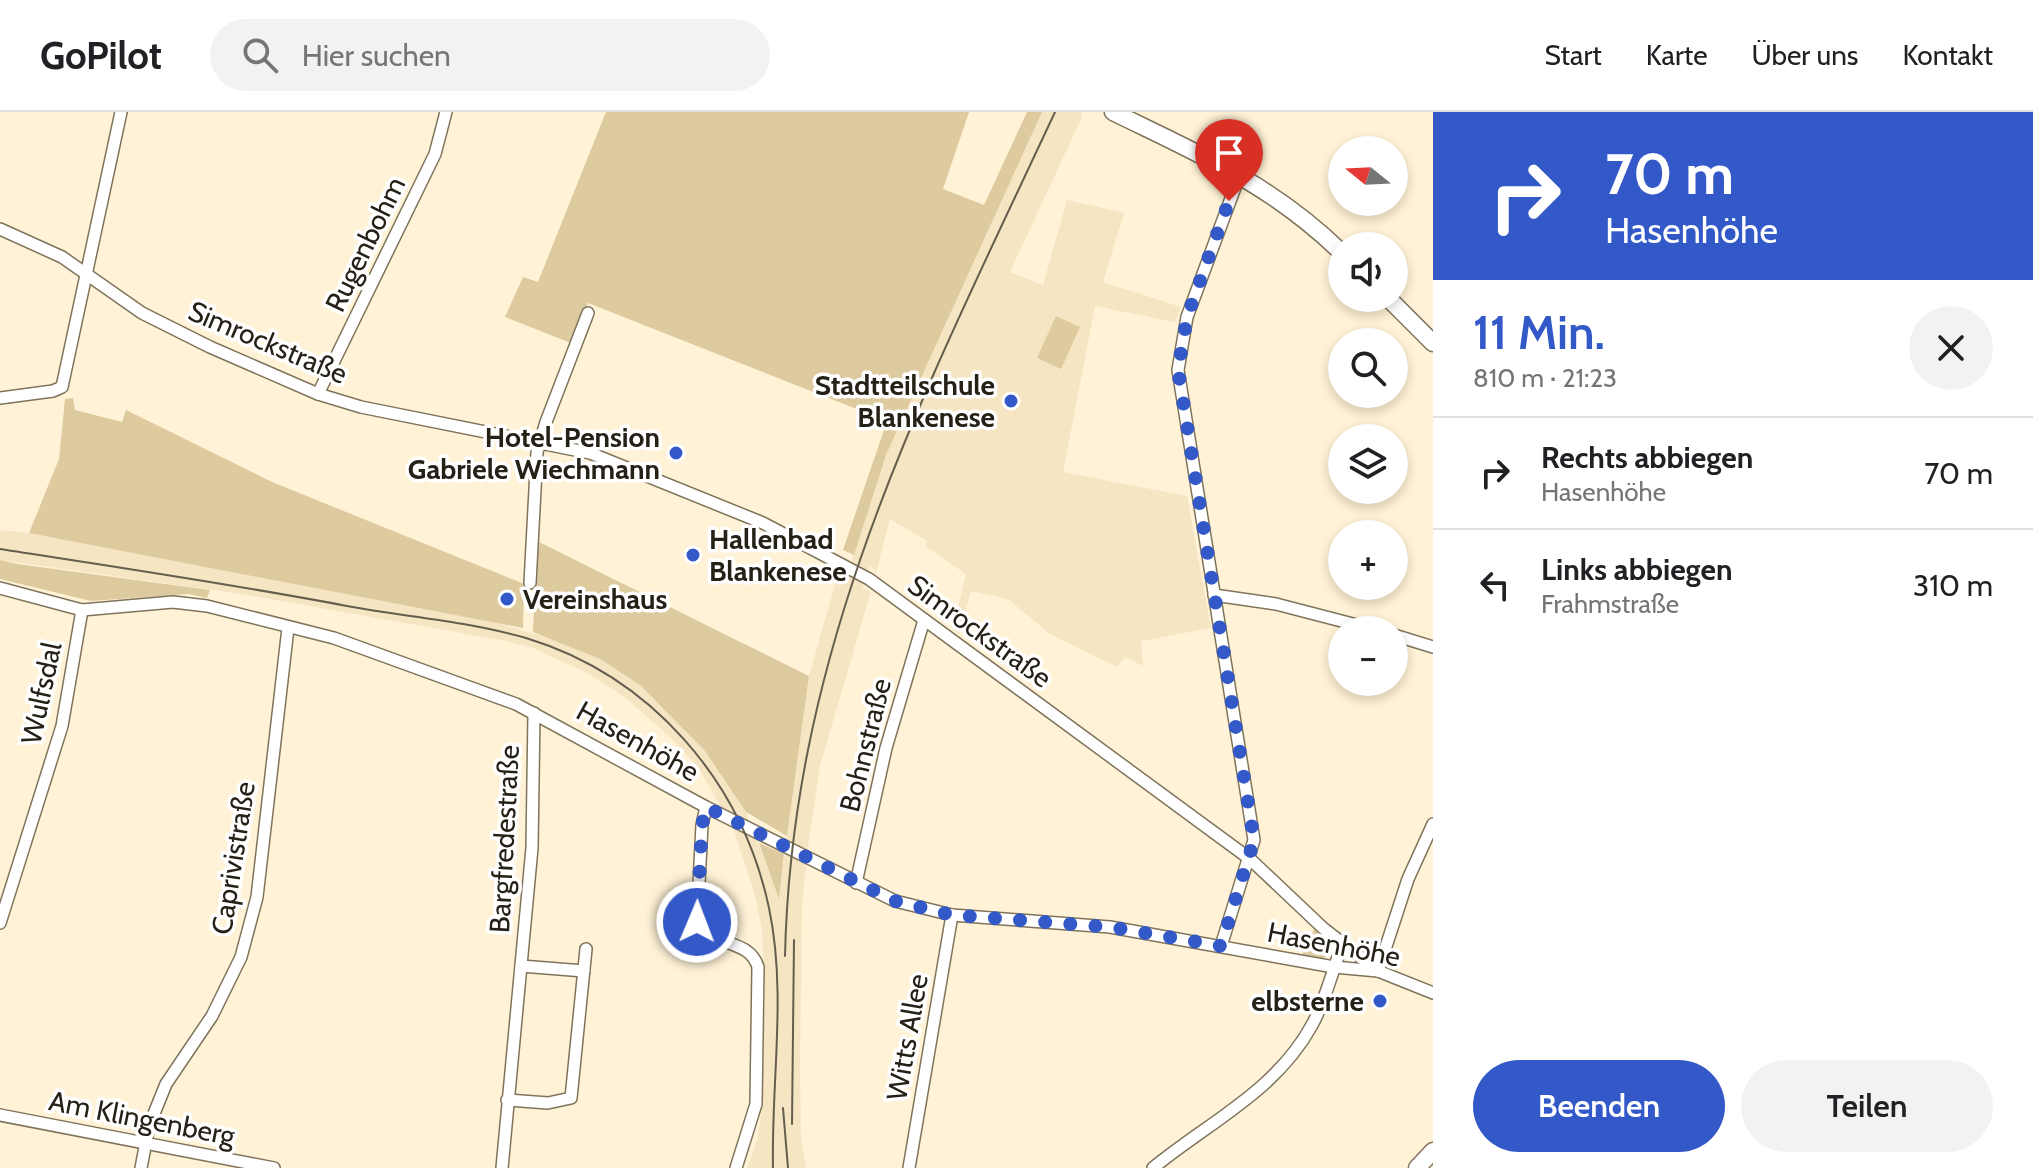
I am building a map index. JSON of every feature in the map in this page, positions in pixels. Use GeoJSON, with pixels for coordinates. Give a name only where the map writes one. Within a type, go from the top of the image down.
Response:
{"type":"FeatureCollection","features":[{"type":"Feature","properties":{"kind":"main road"},"geometry":{"type":"LineString","coordinates":[[1113,112],[1240,174],[1287,203],[1328,240]]}},
{"type":"Feature","properties":{"kind":"main road"},"geometry":{"type":"LineString","coordinates":[[1402,312],[1433,343]]}},
{"type":"Feature","properties":{"kind":"main road"},"geometry":{"type":"LineString","coordinates":[[1417,1168],[1433,1151]]}},
{"type":"Feature","properties":{"kind":"street"},"geometry":{"type":"LineString","coordinates":[[0,398],[62,387],[84,271],[121,112]]}},
{"type":"Feature","properties":{"kind":"street","name":"Rugenbohm"},"geometry":{"type":"LineString","coordinates":[[318,394],[435,154],[446,112]]}},
{"type":"Feature","properties":{"kind":"street"},"geometry":{"type":"LineString","coordinates":[[1221,946],[1254,840],[1180,399],[1178,357],[1189,311],[1240,174]]}},
{"type":"Feature","properties":{"kind":"street","name":"Simrockstraße"},"geometry":{"type":"LineString","coordinates":[[0,229],[84,271],[142,313],[210,347],[318,394],[361,407],[590,453],[772,526],[869,579],[1250,859],[1343,944],[1378,971]]}},
{"type":"Feature","properties":{"kind":"street"},"geometry":{"type":"LineString","coordinates":[[530,583],[540,442],[588,313]]}},
{"type":"Feature","properties":{"kind":"street","name":"Hasenhöhe"},"geometry":{"type":"LineString","coordinates":[[0,588],[82,610],[173,602],[207,606],[334,638],[534,713],[706,807],[889,899],[952,915],[1110,927],[1334,967],[1378,971],[1433,993]]}},
{"type":"Feature","properties":{"kind":"street"},"geometry":{"type":"LineString","coordinates":[[1214,595],[1276,604],[1328,618]]}},
{"type":"Feature","properties":{"kind":"street","name":"Wulfsdal"},"geometry":{"type":"LineString","coordinates":[[0,923],[62,726],[82,610]]}},
{"type":"Feature","properties":{"kind":"street","name":"Bohnstraße"},"geometry":{"type":"LineString","coordinates":[[856,883],[886,748],[924,620]]}},
{"type":"Feature","properties":{"kind":"street","name":"Caprivistraße"},"geometry":{"type":"LineString","coordinates":[[141,1168],[152,1117],[166,1084],[212,1016],[241,957],[257,897],[288,628]]}},
{"type":"Feature","properties":{"kind":"street"},"geometry":{"type":"LineString","coordinates":[[1408,639],[1433,647]]}},
{"type":"Feature","properties":{"kind":"street","name":"Bargfredestraße"},"geometry":{"type":"LineString","coordinates":[[502,1168],[533,831],[534,713]]}},
{"type":"Feature","properties":{"kind":"street"},"geometry":{"type":"LineString","coordinates":[[706,807],[702,825],[697,922],[706,934],[748,951],[758,967],[756,1104],[736,1168]]}},
{"type":"Feature","properties":{"kind":"street"},"geometry":{"type":"LineString","coordinates":[[1378,971],[1408,879],[1433,824]]}},
{"type":"Feature","properties":{"kind":"street","name":"Witts Allee"},"geometry":{"type":"LineString","coordinates":[[909,1168],[952,915]]}},
{"type":"Feature","properties":{"kind":"street"},"geometry":{"type":"LineString","coordinates":[[1153,1168],[1241,1105],[1283,1065],[1316,1018],[1343,944]]}},
{"type":"Feature","properties":{"kind":"street"},"geometry":{"type":"LineString","coordinates":[[507,1100],[548,1103],[571,1098],[586,949]]}},
{"type":"Feature","properties":{"kind":"street","name":"Bargfredestraße"},"geometry":{"type":"LineString","coordinates":[[521,966],[584,971]]}},
{"type":"Feature","properties":{"kind":"street","name":"Am Klingenberg"},"geometry":{"type":"LineString","coordinates":[[0,1115],[146,1146],[274,1168]]}},
{"type":"Feature","properties":{"kind":"shaded area"},"geometry":{"type":"Polygon","coordinates":[[[606,112],[969,112],[943,189],[984,205],[1027,112],[1042,112],[886,455],[854,555],[843,550],[887,421],[588,303],[571,343],[505,317],[523,277],[538,282],[606,112]]]}},
{"type":"Feature","properties":{"kind":"shaded area"},"geometry":{"type":"Polygon","coordinates":[[[1042,112],[1081,112],[1082,117],[1010,272],[1043,285],[1067,200],[1124,213],[1103,282],[1181,307],[1175,322],[1095,306],[1063,472],[1187,496],[1211,628],[1141,641],[1143,666],[1125,657],[1117,667],[1050,634],[1008,599],[971,591],[959,634],[953,629],[966,574],[925,546],[927,541],[890,519],[876,573],[870,565],[862,588],[871,591],[820,766],[808,846],[802,905],[800,1062],[801,1141],[806,1168],[747,1168],[758,1137],[762,1106],[765,994],[762,929],[734,830],[698,767],[670,737],[623,696],[587,673],[533,648],[501,640],[242,594],[0,560],[0,530],[29,533],[480,618],[562,642],[600,659],[640,685],[705,751],[746,812],[779,897],[809,676],[838,574],[846,578],[886,455],[1042,112]]]}},
{"type":"Feature","properties":{"kind":"shaded area"},"geometry":{"type":"Polygon","coordinates":[[[1056,316],[1080,327],[1061,369],[1037,358],[1056,316]]]}},
{"type":"Feature","properties":{"kind":"shaded area"},"geometry":{"type":"Polygon","coordinates":[[[73,398],[75,410],[122,422],[126,410],[272,482],[524,584],[523,628],[29,533],[59,459],[65,399],[73,398]]]}},
{"type":"Feature","properties":{"kind":"shaded area"},"geometry":{"type":"Polygon","coordinates":[[[537,541],[809,676],[787,836],[746,812],[705,751],[640,685],[600,659],[533,632],[537,541]]]}},
{"type":"Feature","properties":{"kind":"shaded area"},"geometry":{"type":"Polygon","coordinates":[[[0,560],[210,590],[207,598],[189,594],[91,601],[0,579],[0,560]]]}},
{"type":"Feature","properties":{"kind":"shaded area"},"geometry":{"type":"Polygon","coordinates":[[[759,843],[784,854],[779,899],[759,843]]]}},
{"type":"Feature","properties":{"kind":"shaded area"},"geometry":{"type":"Polygon","coordinates":[[[1315,927],[1333,942],[1324,960],[1302,955],[1315,927]]]}},
{"type":"Feature","properties":{"kind":"tram line"},"geometry":{"type":"LineString","coordinates":[[785,956],[793,841],[812,731],[839,624],[874,520],[915,418],[1055,112]]}},
{"type":"Feature","properties":{"kind":"tram line"},"geometry":{"type":"LineString","coordinates":[[0,549],[504,632],[571,655],[613,678],[651,707],[684,740],[713,777],[737,818],[756,861],[769,908],[778,1005],[773,1168]]}},
{"type":"Feature","properties":{"kind":"tram line"},"geometry":{"type":"LineString","coordinates":[[792,1124],[794,940]]}},
{"type":"Feature","properties":{"kind":"tram line"},"geometry":{"type":"LineString","coordinates":[[783,1108],[788,1168]]}},
{"type":"Feature","properties":{"kind":"place","name":"Stadtteilschule Blankenese"},"geometry":{"type":"Point","coordinates":[1011,401]}},
{"type":"Feature","properties":{"kind":"place","name":"Hotel-Pension Gabriele Wiechmann"},"geometry":{"type":"Point","coordinates":[676,453]}},
{"type":"Feature","properties":{"kind":"place","name":"Hallenbad Blankenese"},"geometry":{"type":"Point","coordinates":[693,555]}},
{"type":"Feature","properties":{"kind":"place","name":"Vereinshaus"},"geometry":{"type":"Point","coordinates":[507,599]}},
{"type":"Feature","properties":{"kind":"place","name":"elbsterne"},"geometry":{"type":"Point","coordinates":[1380,1001]}},
{"type":"Feature","properties":{"kind":"route"},"geometry":{"type":"LineString","coordinates":[[697,922],[702,825],[706,807],[869,891],[895,901],[952,915],[1110,927],[1221,946],[1254,840],[1223,637],[1180,399],[1178,357],[1187,317],[1229,201]]}}]}
